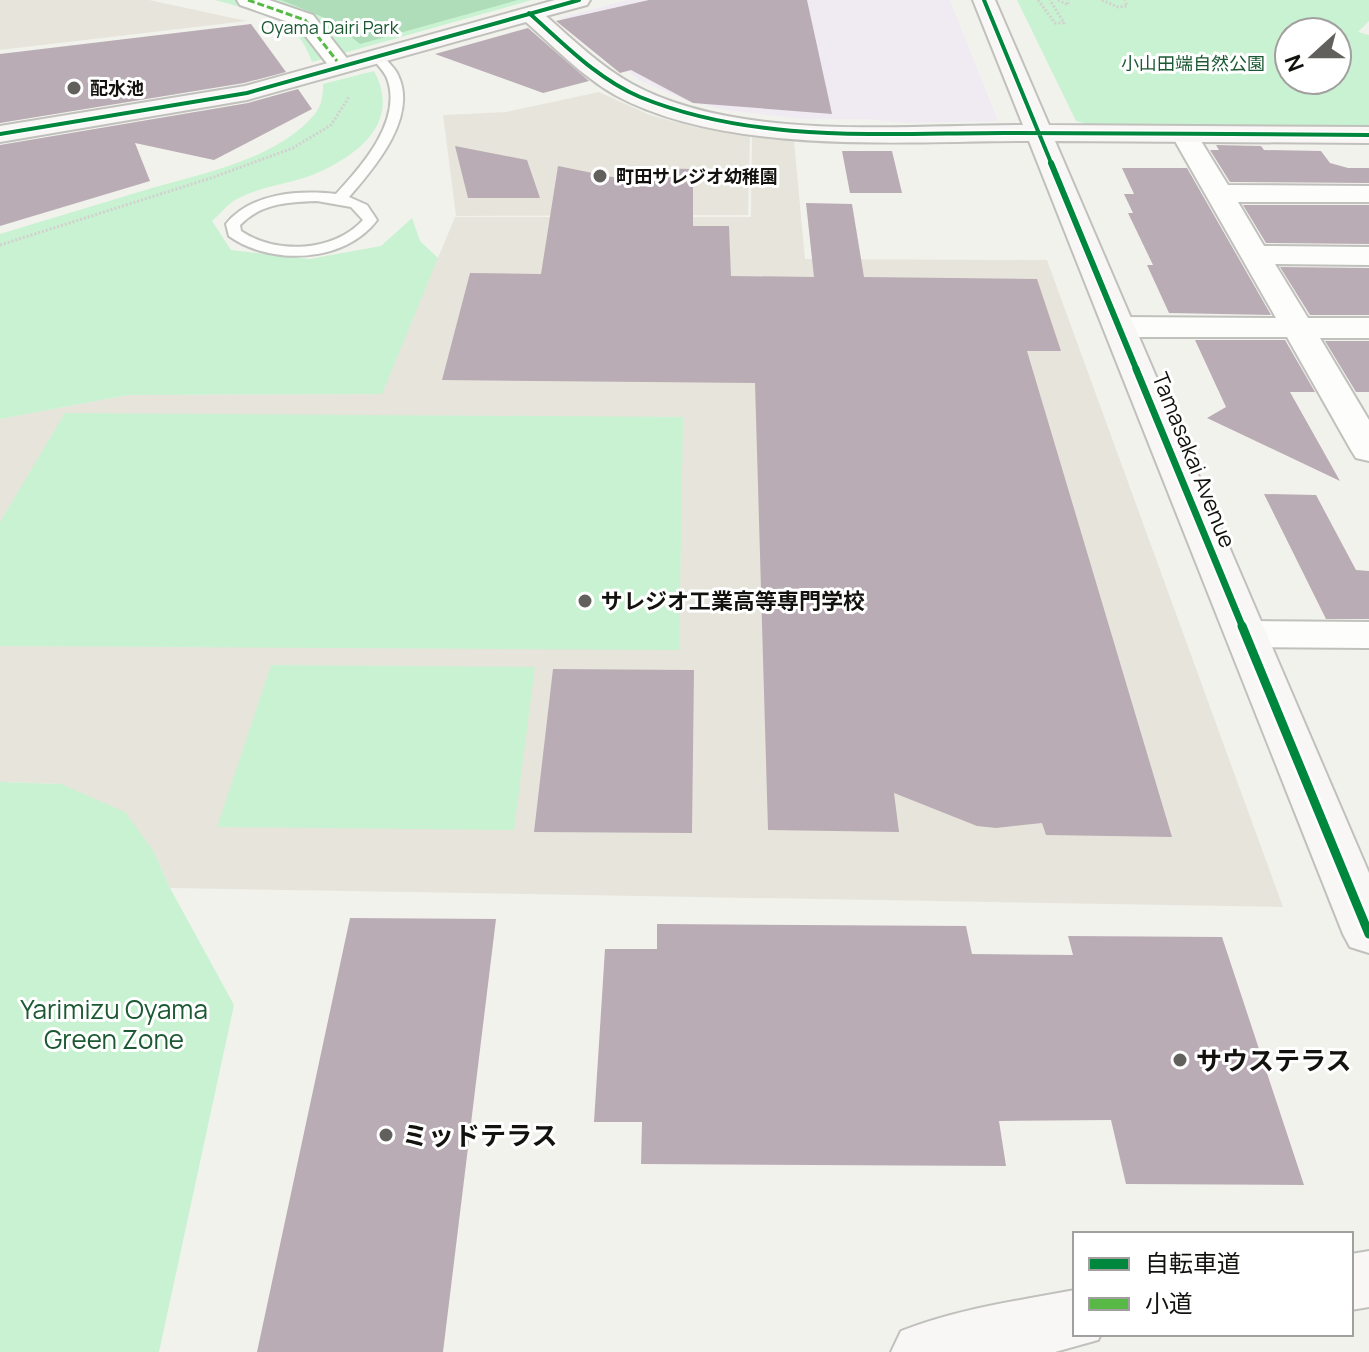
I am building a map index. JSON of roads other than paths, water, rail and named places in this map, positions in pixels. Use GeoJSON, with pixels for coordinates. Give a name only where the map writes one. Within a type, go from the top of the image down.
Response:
{"type":"FeatureCollection","features":[{"type":"Feature","properties":{"kind":"street"},"geometry":{"type":"LineString","coordinates":[[248,0],[305,20],[337,61]]}},
{"type":"Feature","properties":{"kind":"street"},"geometry":{"type":"LineString","coordinates":[[0,134],[247,93],[579,0]]}},
{"type":"Feature","properties":{"kind":"street","name":"Tamasakai Avenue"},"geometry":{"type":"LineString","coordinates":[[984,0],[1369,934]]}},
{"type":"Feature","properties":{"kind":"street"},"geometry":{"type":"LineString","coordinates":[[529,13],[619,86],[654,102],[693,114],[756,126],[814,132],[1369,135]]}},
{"type":"Feature","properties":{"kind":"street"},"geometry":{"type":"LineString","coordinates":[[1184,134],[1298,328],[1358,412],[1369,450]]}},
{"type":"Feature","properties":{"kind":"street"},"geometry":{"type":"LineString","coordinates":[[1218,193],[1369,194]]}},
{"type":"Feature","properties":{"kind":"street"},"geometry":{"type":"LineString","coordinates":[[1255,255],[1369,256]]}},
{"type":"Feature","properties":{"kind":"street"},"geometry":{"type":"LineString","coordinates":[[1120,327],[1369,328]]}},
{"type":"Feature","properties":{"kind":"street"},"geometry":{"type":"LineString","coordinates":[[1246,634],[1369,635]]}},
{"type":"Feature","properties":{"kind":"street"},"geometry":{"type":"LineString","coordinates":[[924,1352],[955,1342],[1073,1319]]}},
{"type":"Feature","properties":{"kind":"lane"},"geometry":{"type":"LineString","coordinates":[[339,199],[367,211],[370,220],[365,230],[333,245],[285,251],[242,242],[234,233],[233,224],[240,215],[255,207],[294,198],[339,199],[370,165],[394,118],[395,85],[389,67],[378,58]]}},
{"type":"Feature","properties":{"kind":"place","name":"配水池"},"geometry":{"type":"Point","coordinates":[74,88]}},
{"type":"Feature","properties":{"kind":"place","name":"町田サレジオ幼稚園"},"geometry":{"type":"Point","coordinates":[600,176]}},
{"type":"Feature","properties":{"kind":"place","name":"サレジオ工業高等専門学校"},"geometry":{"type":"Point","coordinates":[585,601]}},
{"type":"Feature","properties":{"kind":"place","name":"サウステラス"},"geometry":{"type":"Point","coordinates":[1180,1060]}},
{"type":"Feature","properties":{"kind":"place","name":"ミッドテラス"},"geometry":{"type":"Point","coordinates":[386,1135]}},
{"type":"Feature","properties":{"kind":"park label","name":"Oyama Dairi Park"},"geometry":{"type":"Point","coordinates":[330,27]}},
{"type":"Feature","properties":{"kind":"park label","name":"小山田端自然公園"},"geometry":{"type":"Point","coordinates":[1193,63]}},
{"type":"Feature","properties":{"kind":"park label","name":"Yarimizu Oyama Green Zone"},"geometry":{"type":"Point","coordinates":[114,1024]}}]}
